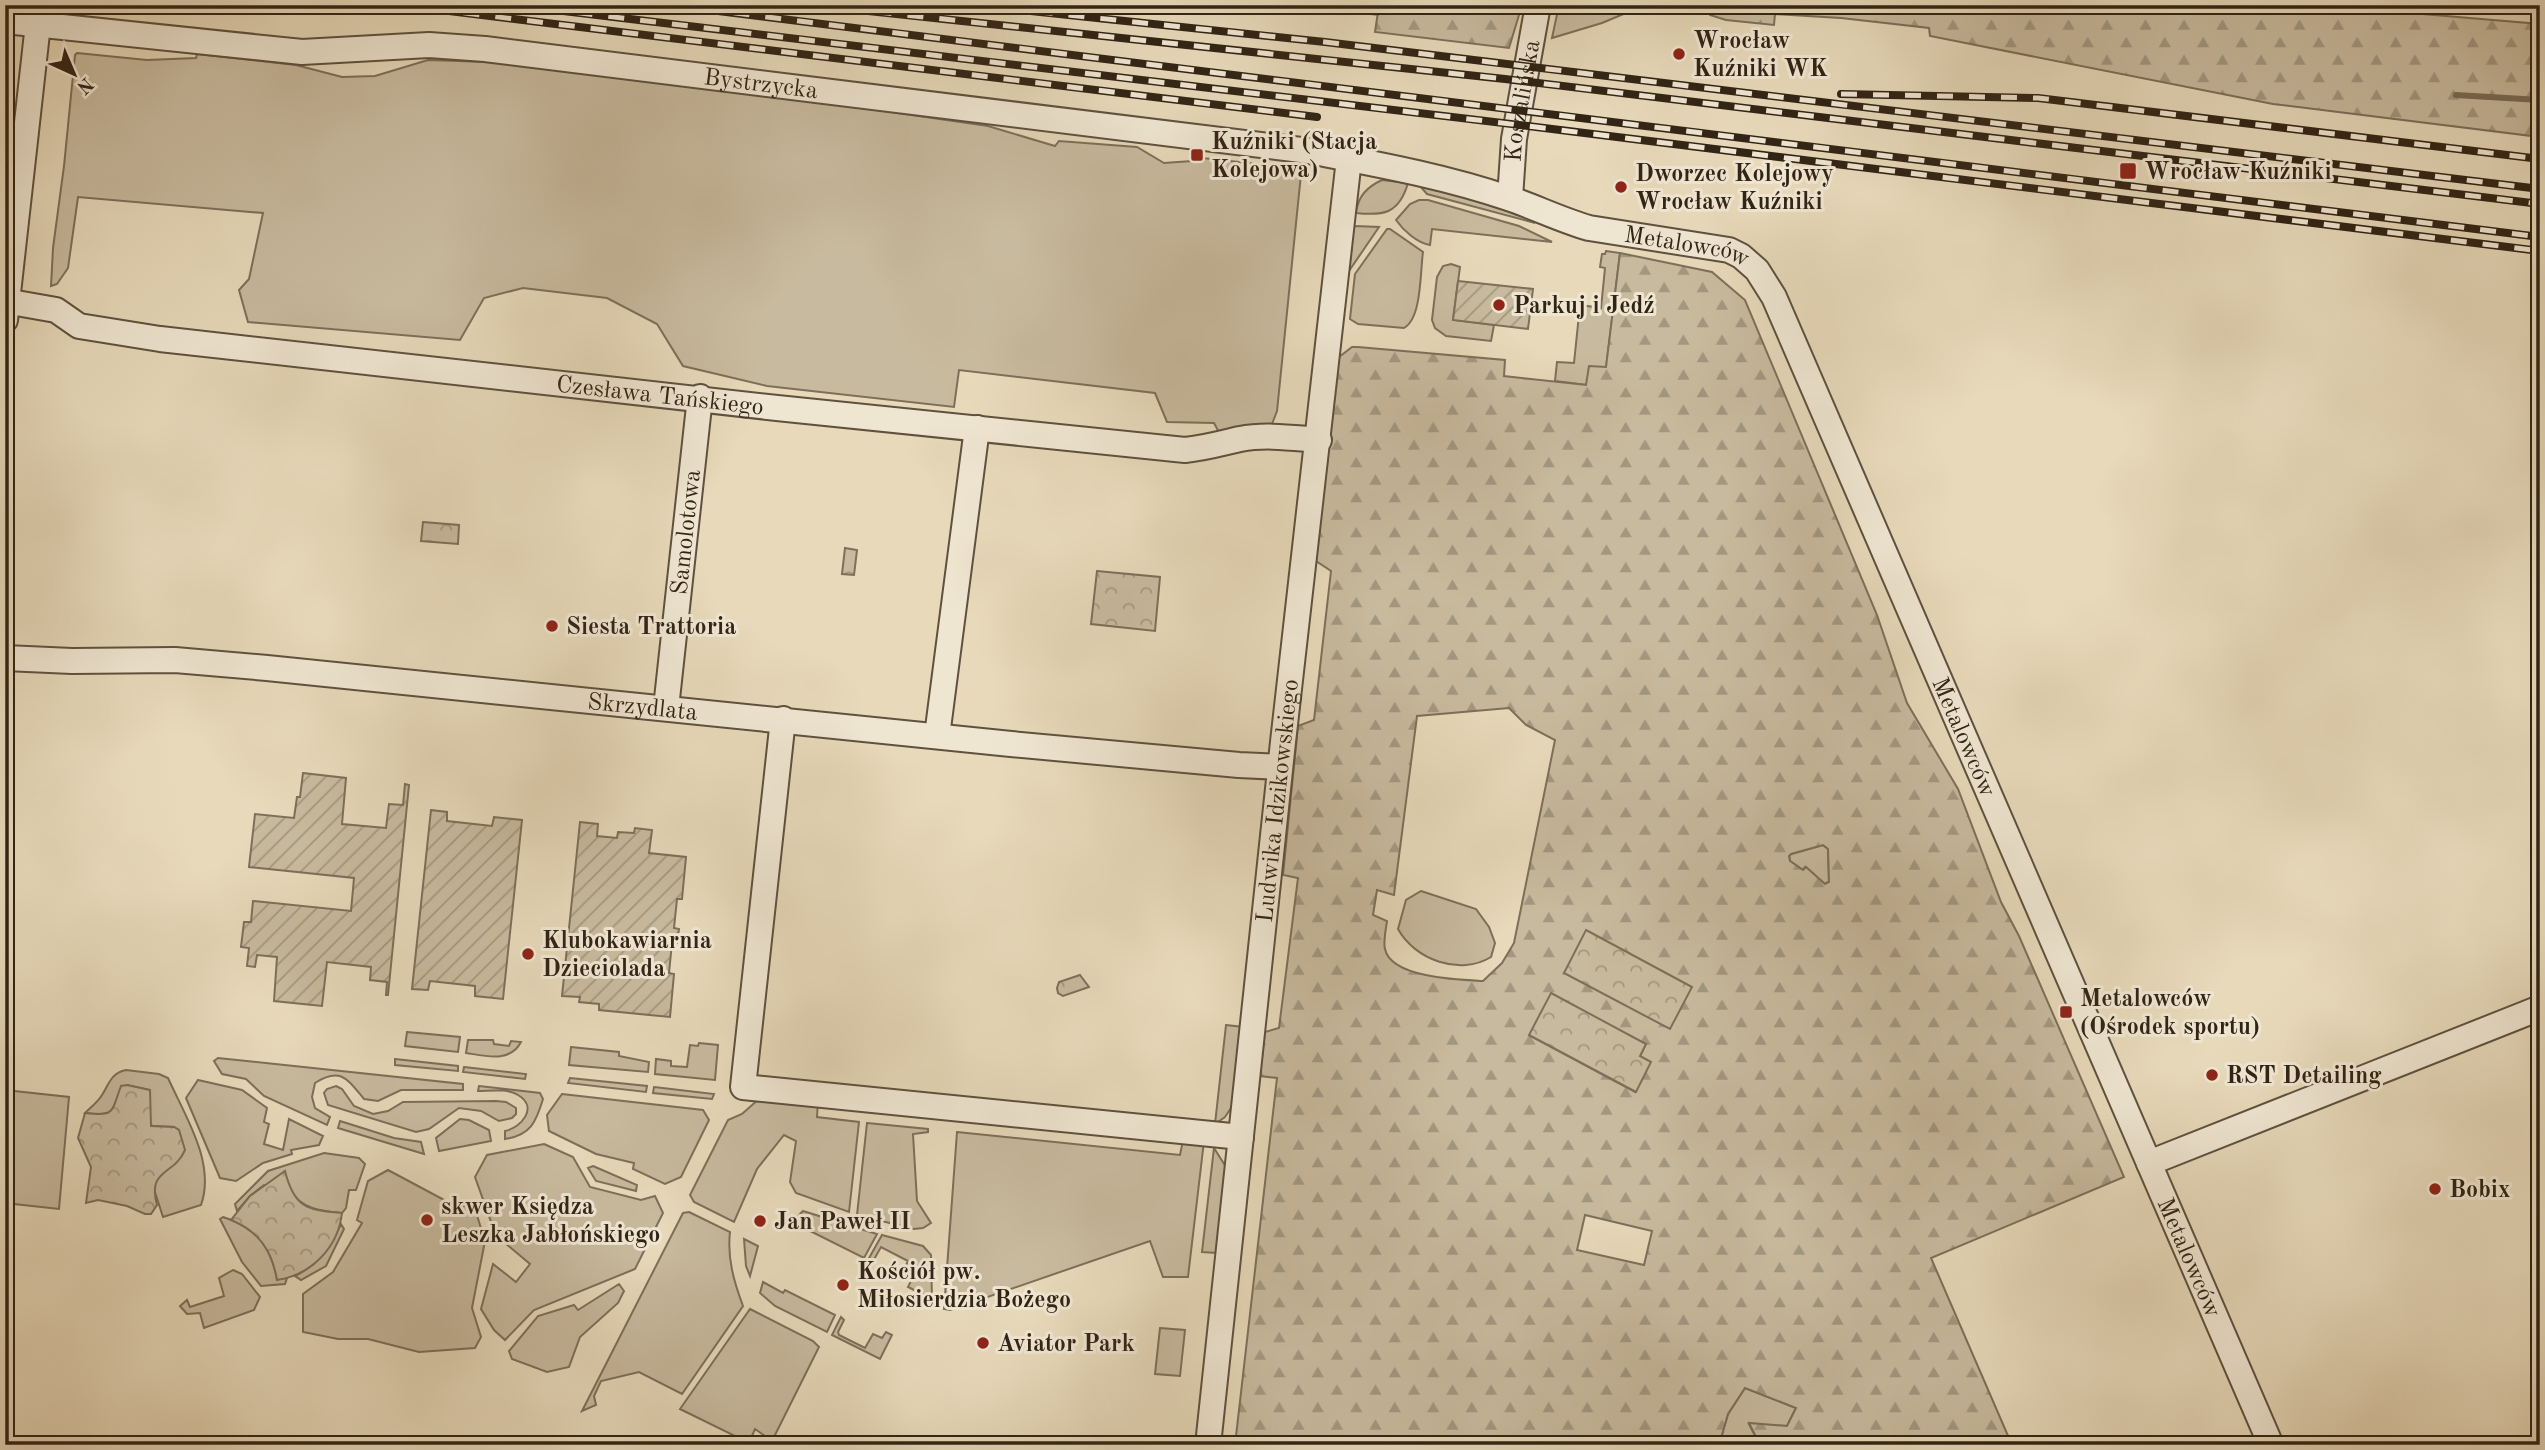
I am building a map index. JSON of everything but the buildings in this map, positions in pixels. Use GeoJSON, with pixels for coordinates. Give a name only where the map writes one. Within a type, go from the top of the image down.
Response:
{"type":"FeatureCollection","features":[{"type":"Feature","properties":{"kind":"street","name":"Koszalińska"},"geometry":{"type":"LineString","coordinates":[[1510,198],[1514,139],[1538,5]]}},
{"type":"Feature","properties":{"kind":"street","name":"Bystrzycka"},"geometry":{"type":"LineString","coordinates":[[5,21],[302,52],[429,45],[485,49],[1309,151],[1415,172],[1510,198]]}},
{"type":"Feature","properties":{"kind":"street"},"geometry":{"type":"LineString","coordinates":[[6,307],[38,24]]}},
{"type":"Feature","properties":{"kind":"street","name":"Ludwika Idzikowskiego"},"geometry":{"type":"LineString","coordinates":[[1208,1445],[1280,767],[1349,159]]}},
{"type":"Feature","properties":{"kind":"street","name":"Metalowców"},"geometry":{"type":"LineString","coordinates":[[1510,198],[1589,228],[1729,250],[1747,260],[1766,282],[2271,1445]]}},
{"type":"Feature","properties":{"kind":"street","name":"Czesława Tańskiego"},"geometry":{"type":"LineString","coordinates":[[6,307],[56,310],[79,326],[160,339],[700,397],[777,408],[1185,450],[1214,447],[1242,439],[1277,436],[1318,440]]}},
{"type":"Feature","properties":{"kind":"street","name":"Samolotowa"},"geometry":{"type":"LineString","coordinates":[[666,708],[700,397]]}},
{"type":"Feature","properties":{"kind":"street"},"geometry":{"type":"LineString","coordinates":[[937,736],[977,428]]}},
{"type":"Feature","properties":{"kind":"street","name":"Skrzydlata"},"geometry":{"type":"LineString","coordinates":[[5,658],[198,662],[1215,763],[1280,767]]}},
{"type":"Feature","properties":{"kind":"street"},"geometry":{"type":"LineString","coordinates":[[783,719],[743,1087],[1241,1137]]}},
{"type":"Feature","properties":{"kind":"street"},"geometry":{"type":"LineString","coordinates":[[2149,1163],[2540,1008]]}},
{"type":"Feature","properties":{"kind":"green space"},"geometry":{"type":"Polygon","coordinates":[[[1295,5],[1379,5],[1378,15],[1295,5]]]}},
{"type":"Feature","properties":{"kind":"green space"},"geometry":{"type":"Polygon","coordinates":[[[1379,5],[1522,5],[1509,48],[1375,32],[1379,5]]]}},
{"type":"Feature","properties":{"kind":"green space"},"geometry":{"type":"Polygon","coordinates":[[[1559,5],[1645,5],[1602,23],[1552,38],[1559,5]]]}},
{"type":"Feature","properties":{"kind":"green space"},"geometry":{"type":"Polygon","coordinates":[[[1707,5],[2316,5],[2540,24],[2540,137],[2273,104],[1930,36],[1929,28],[1775,14],[1774,25],[1726,20],[1710,15],[1707,5]]]}},
{"type":"Feature","properties":{"kind":"green space"},"geometry":{"type":"Polygon","coordinates":[[[77,53],[147,60],[196,58],[197,54],[296,65],[342,77],[375,76],[428,60],[488,62],[794,98],[988,126],[1055,146],[1059,141],[1137,147],[1164,163],[1202,158],[1296,168],[1301,174],[1277,411],[1272,424],[1222,438],[1214,423],[1167,422],[1155,393],[959,370],[954,407],[767,386],[683,366],[657,324],[607,298],[523,288],[484,298],[460,340],[248,322],[239,290],[249,279],[263,213],[78,197],[68,268],[57,284],[51,286],[53,248],[77,53]]]}},
{"type":"Feature","properties":{"kind":"green space"},"geometry":{"type":"Polygon","coordinates":[[[1382,180],[1408,183],[1400,201],[1389,211],[1382,213],[1356,213],[1364,193],[1382,180]]]}},
{"type":"Feature","properties":{"kind":"green space"},"geometry":{"type":"Polygon","coordinates":[[[1420,186],[1494,205],[1535,223],[1427,194],[1420,186]]]}},
{"type":"Feature","properties":{"kind":"green space"},"geometry":{"type":"Polygon","coordinates":[[[1428,200],[1519,226],[1552,242],[1432,229],[1430,245],[1425,244],[1402,228],[1396,220],[1410,204],[1428,200]]]}},
{"type":"Feature","properties":{"kind":"green space"},"geometry":{"type":"Polygon","coordinates":[[[1354,226],[1379,227],[1349,271],[1354,226]]]}},
{"type":"Feature","properties":{"kind":"green space"},"geometry":{"type":"Polygon","coordinates":[[[1387,229],[1423,252],[1417,305],[1410,323],[1404,328],[1358,324],[1350,319],[1355,274],[1387,229]]]}},
{"type":"Feature","properties":{"kind":"green space"},"geometry":{"type":"Polygon","coordinates":[[[1606,251],[1620,253],[1606,368],[1587,385],[1555,381],[1557,362],[1574,363],[1580,305],[1601,308],[1605,268],[1600,267],[1602,254],[1606,251]]]}},
{"type":"Feature","properties":{"kind":"green space"},"geometry":{"type":"Polygon","coordinates":[[[1620,253],[1712,272],[1745,300],[1877,615],[1907,703],[1958,789],[2001,902],[2019,936],[2124,1177],[1931,1258],[2012,1445],[1760,1445],[1749,1423],[1787,1426],[1796,1408],[1745,1388],[1728,1414],[1719,1445],[1235,1445],[1277,1078],[1260,1076],[1265,1032],[1279,1028],[1298,878],[1283,875],[1298,726],[1314,720],[1331,571],[1316,561],[1339,357],[1352,347],[1358,347],[1505,360],[1504,376],[1586,385],[1589,366],[1606,367],[1620,253]],[[1509,708],[1417,716],[1394,895],[1377,890],[1373,915],[1387,921],[1385,949],[1390,959],[1400,966],[1428,976],[1483,981],[1502,963],[1514,943],[1555,740],[1526,725],[1509,708]],[[1823,845],[1791,854],[1790,861],[1803,870],[1806,867],[1825,884],[1829,882],[1828,849],[1823,845]],[[1529,1035],[1635,1092],[1640,1056],[1646,1044],[1529,1035]],[[1585,1215],[1577,1250],[1644,1265],[1652,1231],[1585,1215]]]}},
{"type":"Feature","properties":{"kind":"green space"},"geometry":{"type":"Polygon","coordinates":[[[1451,264],[1460,267],[1453,320],[1494,325],[1491,341],[1446,336],[1435,328],[1432,320],[1437,277],[1443,266],[1451,264]]]}},
{"type":"Feature","properties":{"kind":"green space"},"geometry":{"type":"Polygon","coordinates":[[[1458,281],[1533,289],[1528,329],[1453,320],[1458,281]]]}},
{"type":"Feature","properties":{"kind":"green space"},"geometry":{"type":"Polygon","coordinates":[[[423,522],[459,525],[458,544],[421,541],[423,522]]]}},
{"type":"Feature","properties":{"kind":"green space"},"geometry":{"type":"Polygon","coordinates":[[[845,548],[857,550],[854,575],[842,574],[845,548]]]}},
{"type":"Feature","properties":{"kind":"green space"},"geometry":{"type":"Polygon","coordinates":[[[1097,571],[1160,577],[1155,631],[1091,624],[1097,571]]]}},
{"type":"Feature","properties":{"kind":"green space"},"geometry":{"type":"Polygon","coordinates":[[[303,773],[346,778],[342,824],[386,828],[389,804],[403,805],[405,784],[409,785],[388,995],[387,982],[370,980],[371,967],[327,962],[322,1006],[274,1001],[277,957],[257,955],[255,967],[247,966],[249,948],[241,947],[244,922],[251,922],[253,901],[351,911],[354,878],[249,867],[255,814],[294,818],[303,773]]]}},
{"type":"Feature","properties":{"kind":"green space"},"geometry":{"type":"Polygon","coordinates":[[[431,810],[447,812],[447,821],[492,826],[494,817],[522,820],[503,999],[475,996],[475,986],[430,981],[428,990],[412,989],[431,810]]]}},
{"type":"Feature","properties":{"kind":"green space"},"geometry":{"type":"Polygon","coordinates":[[[580,822],[598,824],[597,836],[617,838],[618,832],[634,833],[635,828],[652,830],[649,853],[686,857],[682,899],[677,899],[674,928],[679,929],[677,943],[672,943],[669,973],[674,974],[670,1017],[599,1010],[599,1004],[579,1002],[580,997],[562,996],[580,822]]]}},
{"type":"Feature","properties":{"kind":"green space"},"geometry":{"type":"Polygon","coordinates":[[[1823,845],[1828,849],[1829,881],[1825,884],[1805,867],[1803,870],[1790,861],[1789,857],[1791,854],[1823,845]]]}},
{"type":"Feature","properties":{"kind":"green space"},"geometry":{"type":"Polygon","coordinates":[[[1421,891],[1476,909],[1489,927],[1495,943],[1491,957],[1479,963],[1452,965],[1439,962],[1415,949],[1398,929],[1406,900],[1421,891]]]}},
{"type":"Feature","properties":{"kind":"green space"},"geometry":{"type":"Polygon","coordinates":[[[1586,930],[1692,987],[1670,1029],[1564,973],[1586,930]]]}},
{"type":"Feature","properties":{"kind":"green space"},"geometry":{"type":"Polygon","coordinates":[[[1080,975],[1089,987],[1063,996],[1058,993],[1059,982],[1080,975]]]}},
{"type":"Feature","properties":{"kind":"green space"},"geometry":{"type":"Polygon","coordinates":[[[1551,993],[1646,1044],[1640,1056],[1651,1062],[1636,1092],[1529,1035],[1551,993]]]}},
{"type":"Feature","properties":{"kind":"green space"},"geometry":{"type":"Polygon","coordinates":[[[1226,1025],[1243,1027],[1233,1105],[1225,1117],[1215,1124],[1226,1025]]]}},
{"type":"Feature","properties":{"kind":"green space"},"geometry":{"type":"Polygon","coordinates":[[[407,1032],[460,1037],[458,1052],[405,1046],[407,1032]]]}},
{"type":"Feature","properties":{"kind":"green space"},"geometry":{"type":"Polygon","coordinates":[[[468,1040],[493,1040],[494,1044],[509,1046],[511,1041],[521,1042],[511,1053],[489,1056],[466,1053],[468,1040]]]}},
{"type":"Feature","properties":{"kind":"green space"},"geometry":{"type":"Polygon","coordinates":[[[699,1043],[718,1045],[715,1080],[655,1074],[656,1059],[671,1061],[671,1066],[687,1067],[690,1045],[698,1046],[699,1043]]]}},
{"type":"Feature","properties":{"kind":"green space"},"geometry":{"type":"Polygon","coordinates":[[[571,1047],[619,1052],[619,1056],[649,1062],[648,1072],[569,1065],[571,1047]]]}},
{"type":"Feature","properties":{"kind":"green space"},"geometry":{"type":"Polygon","coordinates":[[[218,1058],[463,1084],[463,1090],[401,1090],[378,1101],[364,1099],[348,1081],[331,1076],[315,1083],[312,1097],[315,1108],[330,1117],[327,1125],[264,1096],[246,1079],[222,1074],[214,1061],[218,1058]]]}},
{"type":"Feature","properties":{"kind":"green space"},"geometry":{"type":"Polygon","coordinates":[[[395,1059],[458,1066],[458,1071],[395,1065],[395,1059]]]}},
{"type":"Feature","properties":{"kind":"green space"},"geometry":{"type":"Polygon","coordinates":[[[464,1067],[526,1074],[525,1079],[463,1072],[464,1067]]]}},
{"type":"Feature","properties":{"kind":"green space"},"geometry":{"type":"Polygon","coordinates":[[[126,1070],[159,1074],[168,1078],[202,1156],[205,1189],[201,1205],[163,1217],[153,1186],[174,1127],[152,1126],[150,1090],[127,1085],[110,1111],[85,1113],[100,1098],[114,1076],[126,1070]]]}},
{"type":"Feature","properties":{"kind":"green space"},"geometry":{"type":"Polygon","coordinates":[[[570,1078],[647,1086],[646,1092],[568,1083],[570,1078]]]}},
{"type":"Feature","properties":{"kind":"green space"},"geometry":{"type":"Polygon","coordinates":[[[198,1080],[242,1090],[267,1108],[264,1122],[269,1124],[264,1144],[283,1150],[289,1119],[323,1136],[319,1145],[291,1150],[292,1154],[263,1163],[236,1181],[220,1178],[186,1098],[198,1080]]]}},
{"type":"Feature","properties":{"kind":"green space"},"geometry":{"type":"Polygon","coordinates":[[[121,1086],[150,1090],[151,1126],[174,1127],[179,1130],[185,1150],[175,1164],[159,1178],[155,1193],[157,1205],[151,1214],[98,1200],[86,1203],[91,1167],[78,1138],[85,1113],[102,1114],[111,1111],[121,1086]]]}},
{"type":"Feature","properties":{"kind":"green space"},"geometry":{"type":"Polygon","coordinates":[[[336,1086],[342,1089],[354,1106],[373,1114],[388,1111],[403,1102],[496,1101],[506,1102],[516,1108],[516,1114],[512,1118],[499,1121],[481,1111],[459,1108],[429,1129],[416,1132],[328,1105],[324,1093],[336,1086]]]}},
{"type":"Feature","properties":{"kind":"green space"},"geometry":{"type":"Polygon","coordinates":[[[479,1086],[540,1093],[543,1099],[538,1114],[527,1131],[505,1139],[505,1131],[522,1121],[527,1105],[518,1095],[509,1091],[478,1091],[479,1086]]]}},
{"type":"Feature","properties":{"kind":"green space"},"geometry":{"type":"Polygon","coordinates":[[[654,1087],[714,1094],[712,1099],[653,1093],[654,1087]]]}},
{"type":"Feature","properties":{"kind":"green space"},"geometry":{"type":"Polygon","coordinates":[[[5,1090],[69,1097],[59,1209],[5,1203],[5,1090]]]}},
{"type":"Feature","properties":{"kind":"green space"},"geometry":{"type":"Polygon","coordinates":[[[562,1094],[703,1110],[709,1120],[681,1177],[665,1184],[633,1169],[634,1163],[596,1154],[549,1131],[547,1115],[562,1094]]]}},
{"type":"Feature","properties":{"kind":"green space"},"geometry":{"type":"Polygon","coordinates":[[[760,1098],[818,1102],[817,1117],[859,1122],[849,1212],[796,1193],[790,1182],[796,1141],[784,1135],[757,1169],[734,1222],[694,1202],[690,1195],[728,1120],[742,1114],[760,1098]]]}},
{"type":"Feature","properties":{"kind":"green space"},"geometry":{"type":"Polygon","coordinates":[[[460,1119],[469,1120],[489,1130],[491,1141],[439,1151],[436,1138],[460,1119]]]}},
{"type":"Feature","properties":{"kind":"green space"},"geometry":{"type":"Polygon","coordinates":[[[340,1121],[394,1138],[421,1142],[424,1154],[338,1128],[340,1121]]]}},
{"type":"Feature","properties":{"kind":"green space"},"geometry":{"type":"Polygon","coordinates":[[[867,1123],[928,1129],[928,1132],[913,1134],[917,1201],[931,1223],[923,1228],[914,1229],[857,1215],[867,1123]]]}},
{"type":"Feature","properties":{"kind":"green space"},"geometry":{"type":"Polygon","coordinates":[[[957,1132],[1180,1155],[1183,1140],[1204,1141],[1188,1277],[1163,1277],[1150,1241],[950,1310],[944,1309],[957,1132]]]}},
{"type":"Feature","properties":{"kind":"green space"},"geometry":{"type":"Polygon","coordinates":[[[544,1144],[573,1157],[590,1187],[641,1200],[655,1196],[663,1213],[635,1269],[534,1310],[505,1340],[494,1330],[481,1309],[493,1264],[516,1282],[530,1264],[495,1233],[475,1177],[487,1155],[544,1144]]]}},
{"type":"Feature","properties":{"kind":"green space"},"geometry":{"type":"Polygon","coordinates":[[[1214,1148],[1226,1167],[1217,1253],[1202,1252],[1214,1148]]]}},
{"type":"Feature","properties":{"kind":"green space"},"geometry":{"type":"Polygon","coordinates":[[[324,1153],[359,1158],[365,1164],[356,1190],[349,1190],[346,1208],[342,1213],[312,1208],[300,1201],[290,1190],[264,1185],[237,1211],[235,1204],[268,1171],[324,1153]]]}},
{"type":"Feature","properties":{"kind":"green space"},"geometry":{"type":"Polygon","coordinates":[[[593,1166],[637,1185],[636,1191],[596,1181],[588,1168],[593,1166]]]}},
{"type":"Feature","properties":{"kind":"green space"},"geometry":{"type":"Polygon","coordinates":[[[388,1170],[446,1201],[475,1209],[485,1241],[472,1308],[481,1337],[475,1348],[419,1352],[368,1339],[338,1339],[303,1332],[303,1294],[333,1272],[362,1223],[357,1220],[368,1181],[388,1170]]]}},
{"type":"Feature","properties":{"kind":"green space"},"geometry":{"type":"Polygon","coordinates":[[[285,1171],[293,1192],[303,1204],[319,1210],[342,1213],[335,1238],[321,1258],[301,1272],[277,1280],[272,1260],[262,1243],[249,1230],[231,1220],[250,1196],[285,1171]]]}},
{"type":"Feature","properties":{"kind":"green space"},"geometry":{"type":"Polygon","coordinates":[[[803,1211],[877,1234],[864,1258],[792,1222],[803,1211]]]}},
{"type":"Feature","properties":{"kind":"green space"},"geometry":{"type":"Polygon","coordinates":[[[689,1212],[730,1232],[732,1270],[743,1306],[682,1394],[639,1372],[601,1381],[594,1396],[596,1405],[582,1411],[683,1213],[689,1212]]]}},
{"type":"Feature","properties":{"kind":"green space"},"geometry":{"type":"Polygon","coordinates":[[[223,1217],[255,1232],[268,1251],[277,1279],[287,1278],[285,1284],[261,1286],[242,1262],[220,1219],[223,1217]]]}},
{"type":"Feature","properties":{"kind":"green space"},"geometry":{"type":"Polygon","coordinates":[[[341,1224],[344,1229],[326,1266],[301,1280],[295,1276],[323,1254],[341,1224]]]}},
{"type":"Feature","properties":{"kind":"green space"},"geometry":{"type":"Polygon","coordinates":[[[882,1235],[923,1246],[931,1255],[932,1299],[908,1287],[911,1281],[901,1276],[908,1261],[881,1247],[872,1263],[868,1260],[882,1235]]]}},
{"type":"Feature","properties":{"kind":"green space"},"geometry":{"type":"Polygon","coordinates":[[[744,1239],[758,1246],[750,1276],[746,1266],[744,1239]]]}},
{"type":"Feature","properties":{"kind":"green space"},"geometry":{"type":"Polygon","coordinates":[[[233,1270],[242,1274],[260,1297],[254,1310],[204,1328],[200,1313],[187,1314],[180,1306],[187,1300],[190,1307],[224,1296],[219,1278],[233,1270]]]}},
{"type":"Feature","properties":{"kind":"green space"},"geometry":{"type":"Polygon","coordinates":[[[763,1282],[835,1315],[827,1332],[775,1306],[760,1293],[763,1282]]]}},
{"type":"Feature","properties":{"kind":"green space"},"geometry":{"type":"Polygon","coordinates":[[[619,1284],[624,1291],[618,1303],[580,1337],[569,1367],[547,1372],[512,1359],[509,1351],[538,1316],[574,1305],[578,1310],[619,1284]]]}},
{"type":"Feature","properties":{"kind":"green space"},"geometry":{"type":"Polygon","coordinates":[[[750,1309],[813,1341],[819,1347],[772,1441],[755,1429],[749,1443],[680,1409],[750,1309]]]}},
{"type":"Feature","properties":{"kind":"green space"},"geometry":{"type":"Polygon","coordinates":[[[841,1317],[844,1320],[839,1335],[865,1348],[873,1334],[882,1338],[886,1332],[892,1335],[880,1359],[832,1335],[841,1317]]]}},
{"type":"Feature","properties":{"kind":"green space"},"geometry":{"type":"Polygon","coordinates":[[[1160,1328],[1185,1330],[1180,1376],[1155,1374],[1160,1328]]]}},
{"type":"Feature","properties":{"kind":"green space"},"geometry":{"type":"Polygon","coordinates":[[[1745,1388],[1796,1408],[1787,1426],[1749,1424],[1760,1445],[1719,1445],[1728,1414],[1745,1388]]]}},
{"type":"Feature","properties":{"kind":"waterway"},"geometry":{"type":"LineString","coordinates":[[2456,95],[2540,100]]}},
{"type":"Feature","properties":{"kind":"railway"},"geometry":{"type":"LineString","coordinates":[[400,5],[1317,117]]}},
{"type":"Feature","properties":{"kind":"railway"},"geometry":{"type":"LineString","coordinates":[[513,5],[1536,127],[2540,251]]}},
{"type":"Feature","properties":{"kind":"railway"},"geometry":{"type":"LineString","coordinates":[[670,5],[2540,237]]}},
{"type":"Feature","properties":{"kind":"railway"},"geometry":{"type":"LineString","coordinates":[[812,5],[1505,79],[2540,204]]}},
{"type":"Feature","properties":{"kind":"railway"},"geometry":{"type":"LineString","coordinates":[[973,5],[1325,42],[2540,189]]}},
{"type":"Feature","properties":{"kind":"railway"},"geometry":{"type":"LineString","coordinates":[[1841,94],[2038,98],[2540,159]]}},
{"type":"Feature","properties":{"kind":"place","name":"Wrocław Kuźniki WK"},"geometry":{"type":"Point","coordinates":[1679,54]}},
{"type":"Feature","properties":{"kind":"place","name":"Kuźniki (Stacja Kolejowa)"},"geometry":{"type":"Point","coordinates":[1197,155]}},
{"type":"Feature","properties":{"kind":"place","name":"Wrocław Kuźniki"},"geometry":{"type":"Point","coordinates":[2128,171]}},
{"type":"Feature","properties":{"kind":"place","name":"Dworzec Kolejowy Wrocław Kuźniki"},"geometry":{"type":"Point","coordinates":[1621,187]}},
{"type":"Feature","properties":{"kind":"place","name":"Parkuj i Jedź"},"geometry":{"type":"Point","coordinates":[1499,305]}},
{"type":"Feature","properties":{"kind":"place","name":"Siesta Trattoria"},"geometry":{"type":"Point","coordinates":[552,626]}},
{"type":"Feature","properties":{"kind":"place","name":"Klubokawiarnia Dzieciolada"},"geometry":{"type":"Point","coordinates":[528,954]}},
{"type":"Feature","properties":{"kind":"place","name":"Metalowców (Ośrodek sportu)"},"geometry":{"type":"Point","coordinates":[2066,1012]}},
{"type":"Feature","properties":{"kind":"place","name":"RST Detailing"},"geometry":{"type":"Point","coordinates":[2212,1075]}},
{"type":"Feature","properties":{"kind":"place","name":"Bobix"},"geometry":{"type":"Point","coordinates":[2435,1189]}},
{"type":"Feature","properties":{"kind":"place","name":"skwer Księdza Leszka Jabłońskiego"},"geometry":{"type":"Point","coordinates":[427,1220]}},
{"type":"Feature","properties":{"kind":"place","name":"Jan Paweł II"},"geometry":{"type":"Point","coordinates":[760,1221]}},
{"type":"Feature","properties":{"kind":"place","name":"Kościół pw. Miłosierdzia Bożego"},"geometry":{"type":"Point","coordinates":[843,1285]}},
{"type":"Feature","properties":{"kind":"place","name":"Aviator Park"},"geometry":{"type":"Point","coordinates":[983,1343]}}]}
